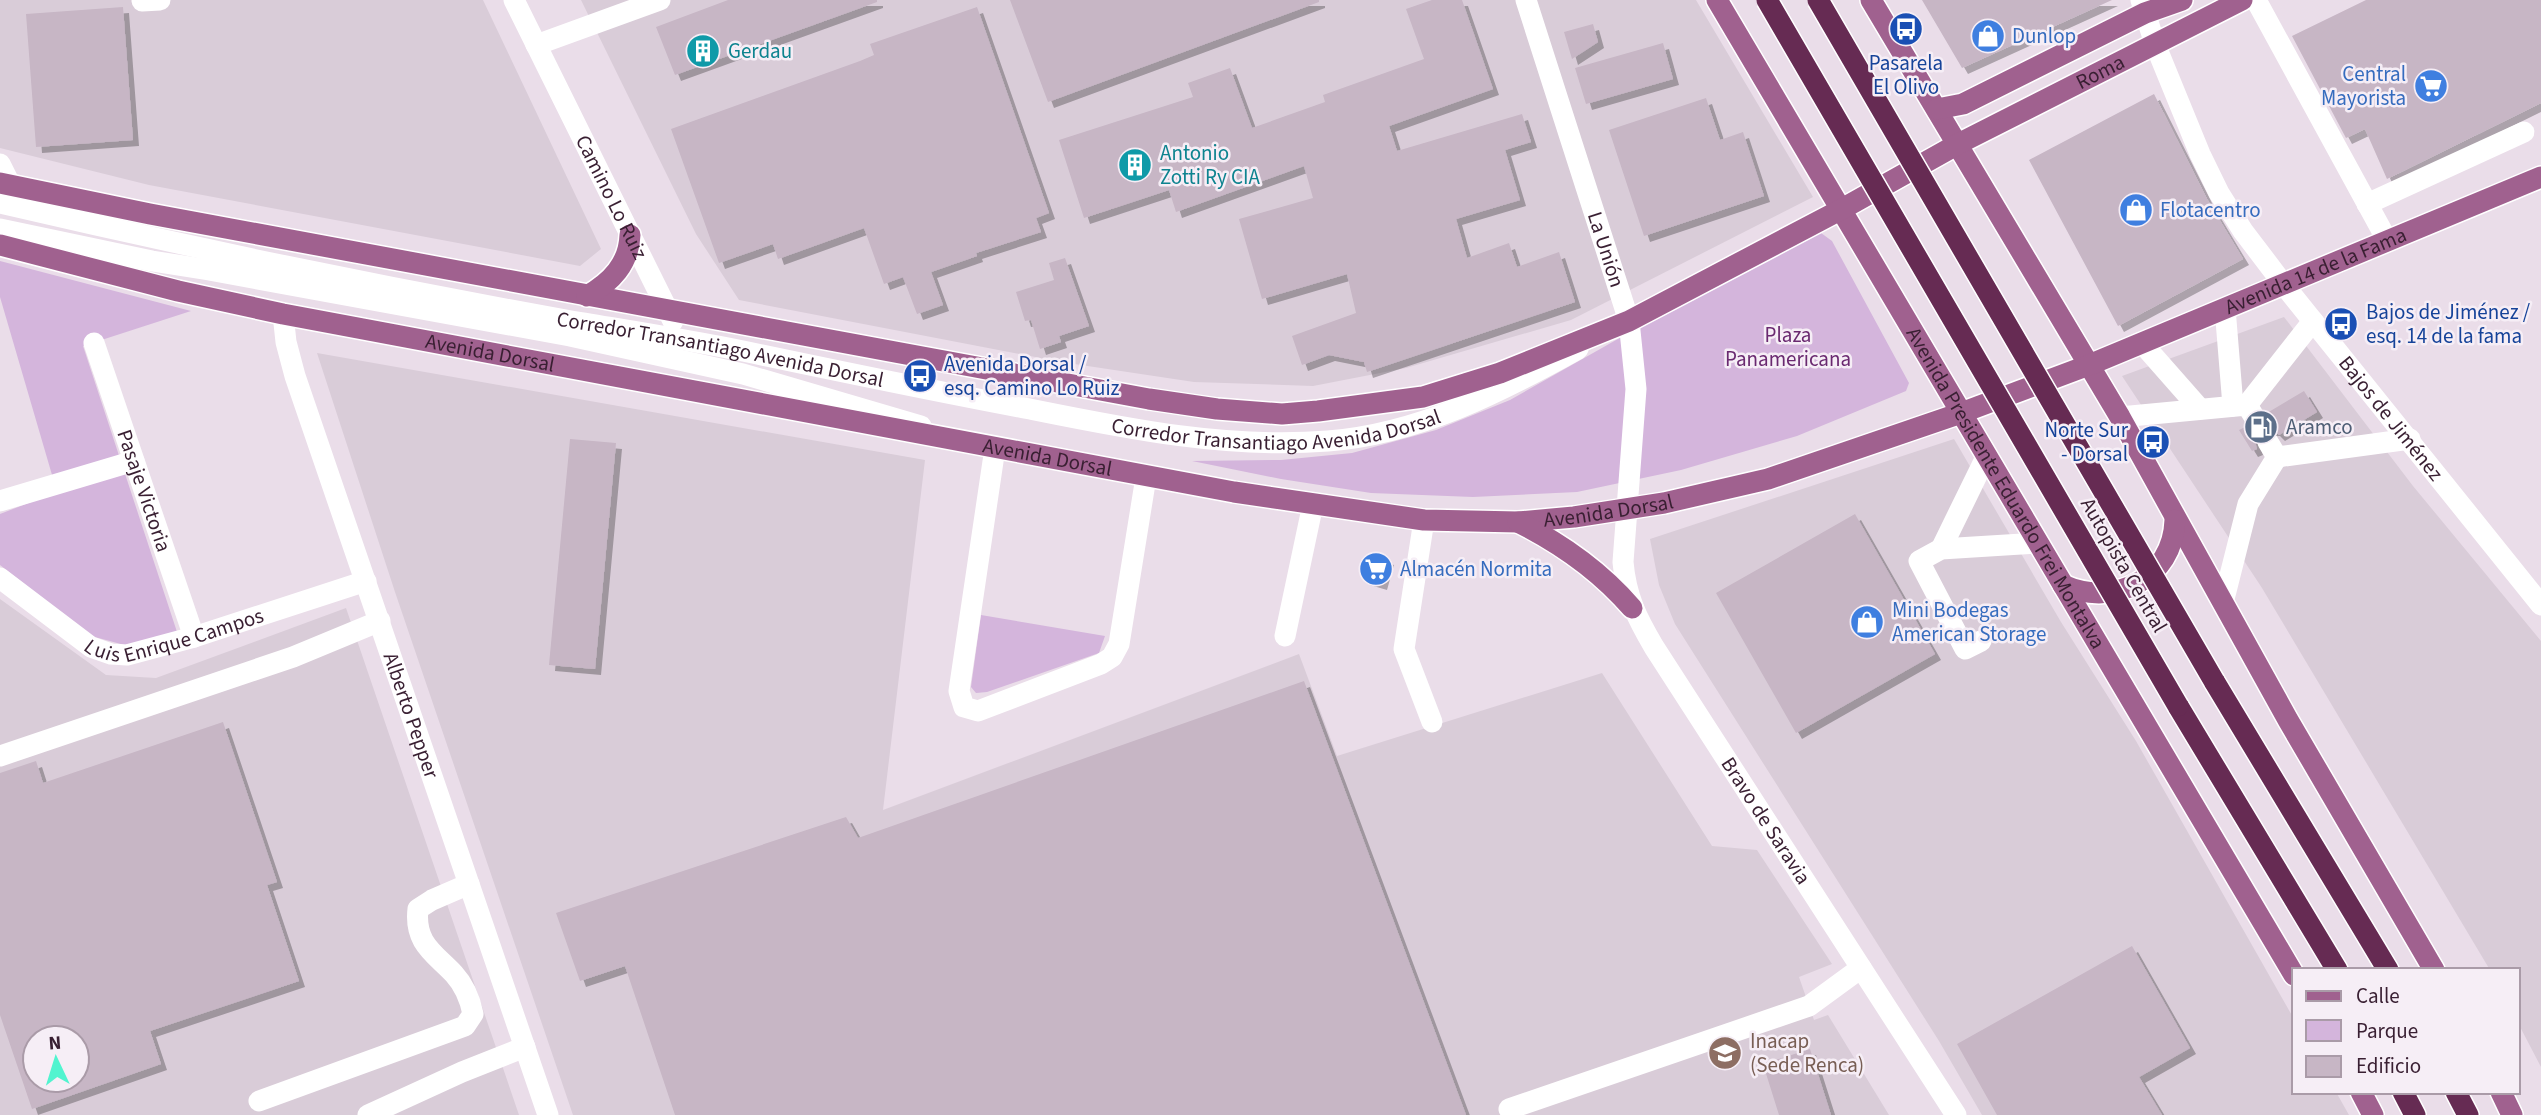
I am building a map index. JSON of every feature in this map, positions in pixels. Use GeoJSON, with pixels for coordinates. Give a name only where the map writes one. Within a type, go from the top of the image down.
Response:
{"type":"FeatureCollection","features":[{"type":"Feature","properties":{"kind":"highway","name":"Autopista Central"},"geometry":{"type":"LineString","coordinates":[[1767,0],[2178,706],[2336,968]]}},
{"type":"Feature","properties":{"kind":"highway","name":"Autopista Central"},"geometry":{"type":"LineString","coordinates":[[1818,0],[2214,681],[2387,968]]}},
{"type":"Feature","properties":{"kind":"highway"},"geometry":{"type":"LineString","coordinates":[[2404,1094],[2415,1115]]}},
{"type":"Feature","properties":{"kind":"highway"},"geometry":{"type":"LineString","coordinates":[[2457,1094],[2468,1115]]}},
{"type":"Feature","properties":{"kind":"main road","name":"Avenida Presidente Eduardo Frei Montalva"},"geometry":{"type":"LineString","coordinates":[[1717,0],[2292,972]]}},
{"type":"Feature","properties":{"kind":"main road"},"geometry":{"type":"LineString","coordinates":[[1871,0],[2120,417],[2222,603],[2433,968]]}},
{"type":"Feature","properties":{"kind":"main road"},"geometry":{"type":"LineString","coordinates":[[1937,109],[1964,104],[2143,6],[2182,0]]}},
{"type":"Feature","properties":{"kind":"main road","name":"Roma"},"geometry":{"type":"LineString","coordinates":[[1958,145],[2242,0]]}},
{"type":"Feature","properties":{"kind":"main road"},"geometry":{"type":"LineString","coordinates":[[4,191],[1149,399],[1217,409],[1282,414],[1358,408],[1423,397],[1500,373],[1629,321],[1958,145]]}},
{"type":"Feature","properties":{"kind":"main road","name":"Avenida 14 de la Fama"},"geometry":{"type":"LineString","coordinates":[[2089,365],[2541,177]]}},
{"type":"Feature","properties":{"kind":"main road"},"geometry":{"type":"LineString","coordinates":[[587,296],[608,282],[623,264],[629,235]]}},
{"type":"Feature","properties":{"kind":"main road","name":"Avenida Dorsal"},"geometry":{"type":"LineString","coordinates":[[0,245],[178,291],[284,314],[1146,477],[1424,520],[1518,522],[1627,509],[1710,494],[1768,479],[1961,413],[2089,365]]}},
{"type":"Feature","properties":{"kind":"main road"},"geometry":{"type":"LineString","coordinates":[[2063,585],[2086,594],[2098,595],[2111,594],[2143,579],[2165,556],[2175,529],[2175,520]]}},
{"type":"Feature","properties":{"kind":"main road"},"geometry":{"type":"LineString","coordinates":[[1518,522],[1557,543],[1585,563],[1614,587],[1632,608]]}},
{"type":"Feature","properties":{"kind":"main road"},"geometry":{"type":"LineString","coordinates":[[2362,1094],[2373,1115]]}},
{"type":"Feature","properties":{"kind":"main road"},"geometry":{"type":"LineString","coordinates":[[2502,1094],[2512,1115]]}},
{"type":"Feature","properties":{"kind":"street","name":"Camino Lo Ruiz"},"geometry":{"type":"LineString","coordinates":[[514,0],[710,395]]}},
{"type":"Feature","properties":{"kind":"street"},"geometry":{"type":"LineString","coordinates":[[536,45],[660,0]]}},
{"type":"Feature","properties":{"kind":"street","name":"La Unión"},"geometry":{"type":"LineString","coordinates":[[1526,0],[1629,321],[1636,389],[1627,509]]}},
{"type":"Feature","properties":{"kind":"street"},"geometry":{"type":"LineString","coordinates":[[2256,0],[2387,240]]}},
{"type":"Feature","properties":{"kind":"street","name":"Bajos de Jiménez"},"geometry":{"type":"LineString","coordinates":[[2143,6],[2155,44],[2200,154],[2219,193],[2243,231],[2541,605]]}},
{"type":"Feature","properties":{"kind":"street"},"geometry":{"type":"LineString","coordinates":[[2367,204],[2524,132]]}},
{"type":"Feature","properties":{"kind":"street"},"geometry":{"type":"LineString","coordinates":[[0,164],[4,191]]}},
{"type":"Feature","properties":{"kind":"street","name":"Corredor Transantiago Avenida Dorsal"},"geometry":{"type":"LineString","coordinates":[[4,191],[218,253],[682,340],[1143,432],[1235,443],[1334,441],[1382,433],[1432,419],[1506,389],[1629,321]]}},
{"type":"Feature","properties":{"kind":"street","name":"Corredor Transantiago Avenida Dorsal"},"geometry":{"type":"LineString","coordinates":[[0,229],[152,261],[570,336],[694,363],[792,387],[995,448]]}},
{"type":"Feature","properties":{"kind":"street"},"geometry":{"type":"LineString","coordinates":[[2225,309],[2245,410]]}},
{"type":"Feature","properties":{"kind":"street","name":"Alberto Pepper"},"geometry":{"type":"LineString","coordinates":[[284,314],[289,357],[548,1115]]}},
{"type":"Feature","properties":{"kind":"street"},"geometry":{"type":"LineString","coordinates":[[2245,410],[2314,321]]}},
{"type":"Feature","properties":{"kind":"street","name":"Pasaje Victoria"},"geometry":{"type":"LineString","coordinates":[[94,342],[194,637]]}},
{"type":"Feature","properties":{"kind":"street"},"geometry":{"type":"LineString","coordinates":[[2141,342],[2200,409]]}},
{"type":"Feature","properties":{"kind":"street"},"geometry":{"type":"LineString","coordinates":[[2120,417],[2200,409],[2245,410]]}},
{"type":"Feature","properties":{"kind":"street"},"geometry":{"type":"LineString","coordinates":[[2222,603],[2248,504],[2273,449],[2410,439]]}},
{"type":"Feature","properties":{"kind":"street"},"geometry":{"type":"LineString","coordinates":[[995,448],[959,691],[964,707],[978,711],[1101,664],[1112,657],[1119,644],[1146,477]]}},
{"type":"Feature","properties":{"kind":"street"},"geometry":{"type":"LineString","coordinates":[[1941,549],[1986,457]]}},
{"type":"Feature","properties":{"kind":"street"},"geometry":{"type":"LineString","coordinates":[[0,501],[134,461]]}},
{"type":"Feature","properties":{"kind":"street"},"geometry":{"type":"LineString","coordinates":[[1285,636],[1313,504]]}},
{"type":"Feature","properties":{"kind":"street","name":"Bravo de Saravia"},"geometry":{"type":"LineString","coordinates":[[1627,509],[1623,562],[1632,608],[1654,647],[1956,1115]]}},
{"type":"Feature","properties":{"kind":"street"},"geometry":{"type":"LineString","coordinates":[[1424,520],[1404,649],[1432,722]]}},
{"type":"Feature","properties":{"kind":"street"},"geometry":{"type":"LineString","coordinates":[[1981,641],[1965,649],[1954,608],[1919,561],[1941,549],[2038,543]]}},
{"type":"Feature","properties":{"kind":"street","name":"Luis Enrique Campos"},"geometry":{"type":"LineString","coordinates":[[0,578],[81,641],[100,651],[127,655],[194,637],[366,580]]}},
{"type":"Feature","properties":{"kind":"street"},"geometry":{"type":"LineString","coordinates":[[0,756],[293,657],[380,621]]}},
{"type":"Feature","properties":{"kind":"street"},"geometry":{"type":"LineString","coordinates":[[259,1101],[466,1026],[473,1014],[469,996],[455,975],[429,952],[417,920],[418,909],[469,884]]}},
{"type":"Feature","properties":{"kind":"street"},"geometry":{"type":"LineString","coordinates":[[1509,1109],[1809,1006],[1861,968]]}},
{"type":"Feature","properties":{"kind":"street"},"geometry":{"type":"LineString","coordinates":[[369,1115],[525,1047]]}},
{"type":"Feature","properties":{"kind":"shaded area"},"geometry":{"type":"Polygon","coordinates":[[[0,0],[483,0],[601,249],[580,266],[149,185],[0,148],[0,0]]]}},
{"type":"Feature","properties":{"kind":"shaded area"},"geometry":{"type":"Polygon","coordinates":[[[581,0],[1696,0],[1813,197],[1571,320],[1406,368],[1313,386],[1194,382],[1061,362],[739,300],[696,234],[581,0]]]}},
{"type":"Feature","properties":{"kind":"shaded area"},"geometry":{"type":"Polygon","coordinates":[[[2284,317],[2413,486],[2541,641],[2541,1067],[2520,1027],[2520,968],[2489,968],[2262,588],[2122,376],[2284,317]]]}},
{"type":"Feature","properties":{"kind":"shaded area"},"geometry":{"type":"Polygon","coordinates":[[[317,353],[925,460],[883,810],[1299,654],[1337,756],[1602,673],[1712,846],[1757,850],[1832,964],[1799,977],[1814,1020],[1828,1015],[1889,1115],[573,1115],[395,592],[317,353]]]}},
{"type":"Feature","properties":{"kind":"shaded area"},"geometry":{"type":"Polygon","coordinates":[[[1954,439],[2061,622],[2136,741],[2292,1015],[2292,1094],[2337,1094],[2349,1115],[1982,1115],[1939,1041],[1675,624],[1659,585],[1650,539],[1954,439]]]}},
{"type":"Feature","properties":{"kind":"shaded area"},"geometry":{"type":"Polygon","coordinates":[[[0,599],[106,675],[156,678],[346,608],[519,1115],[0,1115],[0,599]]]}},
{"type":"Feature","properties":{"kind":"green space","name":"Plaza Panamericana"},"geometry":{"type":"Polygon","coordinates":[[[1821,233],[1832,241],[1909,383],[1906,391],[1797,436],[1681,470],[1577,492],[1473,497],[1371,493],[1192,461],[1281,460],[1352,453],[1436,430],[1510,400],[1655,318],[1821,233]]]}},
{"type":"Feature","properties":{"kind":"green space"},"geometry":{"type":"Polygon","coordinates":[[[0,261],[191,311],[83,346],[178,635],[132,647],[91,636],[0,565],[0,514],[57,492],[0,297],[0,261]]]}},
{"type":"Feature","properties":{"kind":"green space"},"geometry":{"type":"Polygon","coordinates":[[[981,615],[1105,636],[1099,653],[987,692],[976,693],[971,687],[981,615]]]}},
{"type":"Feature","properties":{"kind":"building","name":"Gerdau"},"geometry":{"type":"Polygon","coordinates":[[[728,0],[877,2],[675,75],[656,27],[728,0]]]}},
{"type":"Feature","properties":{"kind":"building"},"geometry":{"type":"Polygon","coordinates":[[[1010,0],[1319,0],[1319,2],[1048,102],[1010,0]]]}},
{"type":"Feature","properties":{"kind":"building"},"geometry":{"type":"Polygon","coordinates":[[[1432,0],[1462,0],[1493,89],[1389,126],[1397,151],[1522,114],[1531,142],[1505,150],[1520,200],[1456,219],[1467,258],[1509,243],[1517,267],[1559,252],[1575,302],[1367,372],[1364,362],[1329,355],[1302,365],[1292,336],[1356,313],[1347,274],[1262,299],[1239,219],[1313,198],[1304,166],[1176,212],[1169,190],[1084,218],[1059,140],[1193,97],[1188,83],[1230,68],[1252,128],[1325,102],[1323,95],[1424,59],[1406,9],[1432,0]]]}},
{"type":"Feature","properties":{"kind":"building","name":"Dunlop"},"geometry":{"type":"Polygon","coordinates":[[[1922,0],[2112,0],[1962,68],[1922,0]]]}},
{"type":"Feature","properties":{"kind":"building"},"geometry":{"type":"Polygon","coordinates":[[[2366,0],[2541,0],[2541,103],[2387,179],[2365,129],[2346,138],[2292,36],[2366,0]]]}},
{"type":"Feature","properties":{"kind":"building"},"geometry":{"type":"Polygon","coordinates":[[[123,7],[133,140],[36,147],[26,14],[123,7]]]}},
{"type":"Feature","properties":{"kind":"building"},"geometry":{"type":"Polygon","coordinates":[[[977,7],[1049,213],[1036,218],[1041,232],[976,253],[977,256],[931,272],[943,305],[917,314],[903,277],[884,284],[864,228],[778,259],[773,244],[719,263],[671,129],[860,61],[874,55],[870,44],[977,7]]]}},
{"type":"Feature","properties":{"kind":"building"},"geometry":{"type":"Polygon","coordinates":[[[1593,24],[1598,42],[1572,59],[1564,32],[1593,24]]]}},
{"type":"Feature","properties":{"kind":"building"},"geometry":{"type":"Polygon","coordinates":[[[1663,43],[1673,79],[1586,104],[1575,68],[1663,43]]]}},
{"type":"Feature","properties":{"kind":"building","name":"Flotacentro"},"geometry":{"type":"Polygon","coordinates":[[[2154,94],[2207,199],[2243,259],[2118,326],[2029,160],[2154,94]]]}},
{"type":"Feature","properties":{"kind":"building"},"geometry":{"type":"Polygon","coordinates":[[[1706,98],[1720,140],[1743,132],[1764,196],[1644,236],[1609,130],[1706,98]]]}},
{"type":"Feature","properties":{"kind":"building"},"geometry":{"type":"Polygon","coordinates":[[[1065,258],[1089,326],[1059,336],[1061,342],[1040,349],[1031,320],[1025,321],[1016,292],[1054,280],[1049,263],[1065,258]]]}},
{"type":"Feature","properties":{"kind":"building"},"geometry":{"type":"Polygon","coordinates":[[[2304,391],[2317,412],[2279,435],[2274,430],[2264,430],[2269,420],[2267,413],[2304,391]]]}},
{"type":"Feature","properties":{"kind":"building"},"geometry":{"type":"Polygon","coordinates":[[[2245,427],[2250,432],[2260,432],[2255,442],[2257,449],[2252,451],[2239,430],[2245,427]]]}},
{"type":"Feature","properties":{"kind":"building"},"geometry":{"type":"Polygon","coordinates":[[[570,439],[616,443],[595,669],[549,665],[570,439]]]}},
{"type":"Feature","properties":{"kind":"building"},"geometry":{"type":"Polygon","coordinates":[[[1855,514],[1935,654],[1796,733],[1716,593],[1855,514]]]}},
{"type":"Feature","properties":{"kind":"building","name":"Almacén Normita"},"geometry":{"type":"Polygon","coordinates":[[[1372,554],[1388,559],[1381,584],[1364,579],[1372,554]]]}},
{"type":"Feature","properties":{"kind":"building"},"geometry":{"type":"Polygon","coordinates":[[[1304,681],[1466,1115],[675,1115],[625,966],[580,981],[556,913],[846,817],[858,838],[1304,681]]]}},
{"type":"Feature","properties":{"kind":"building"},"geometry":{"type":"Polygon","coordinates":[[[223,722],[277,882],[267,885],[299,981],[150,1031],[161,1064],[91,1088],[91,1024],[21,1024],[21,1077],[0,1015],[0,773],[36,761],[43,783],[223,722]]]}},
{"type":"Feature","properties":{"kind":"building"},"geometry":{"type":"Polygon","coordinates":[[[2132,946],[2190,1048],[2139,1077],[2162,1115],[1997,1115],[1957,1044],[2132,946]]]}},
{"type":"Feature","properties":{"kind":"building"},"geometry":{"type":"Polygon","coordinates":[[[1810,1049],[1831,1115],[1779,1115],[1763,1064],[1810,1049]]]}},
{"type":"Feature","properties":{"kind":"building"},"geometry":{"type":"Polygon","coordinates":[[[27,1094],[75,1094],[32,1109],[27,1094]]]}},
{"type":"Feature","properties":{"kind":"place","name":"Pasarela El Olivo"},"geometry":{"type":"Point","coordinates":[1906,29]}},
{"type":"Feature","properties":{"kind":"place","name":"Dunlop"},"geometry":{"type":"Point","coordinates":[1988,36]}},
{"type":"Feature","properties":{"kind":"place","name":"Gerdau"},"geometry":{"type":"Point","coordinates":[703,51]}},
{"type":"Feature","properties":{"kind":"place","name":"Central Mayorista"},"geometry":{"type":"Point","coordinates":[2431,86]}},
{"type":"Feature","properties":{"kind":"place","name":"Antonio Zotti Ry CIA"},"geometry":{"type":"Point","coordinates":[1135,165]}},
{"type":"Feature","properties":{"kind":"place","name":"Flotacentro"},"geometry":{"type":"Point","coordinates":[2136,210]}},
{"type":"Feature","properties":{"kind":"place","name":"Bajos de Jiménez / esq. 14 de la fama"},"geometry":{"type":"Point","coordinates":[2341,324]}},
{"type":"Feature","properties":{"kind":"place","name":"Avenida Dorsal / esq. Camino Lo Ruiz"},"geometry":{"type":"Point","coordinates":[920,376]}},
{"type":"Feature","properties":{"kind":"place","name":"Aramco"},"geometry":{"type":"Point","coordinates":[2261,427]}},
{"type":"Feature","properties":{"kind":"place","name":"Norte Sur - Dorsal"},"geometry":{"type":"Point","coordinates":[2153,442]}},
{"type":"Feature","properties":{"kind":"place","name":"Almacén Normita"},"geometry":{"type":"Point","coordinates":[1376,569]}},
{"type":"Feature","properties":{"kind":"place","name":"Mini Bodegas American Storage"},"geometry":{"type":"Point","coordinates":[1867,622]}},
{"type":"Feature","properties":{"kind":"place","name":"Inacap (Sede Renca)"},"geometry":{"type":"Point","coordinates":[1725,1053]}}]}
